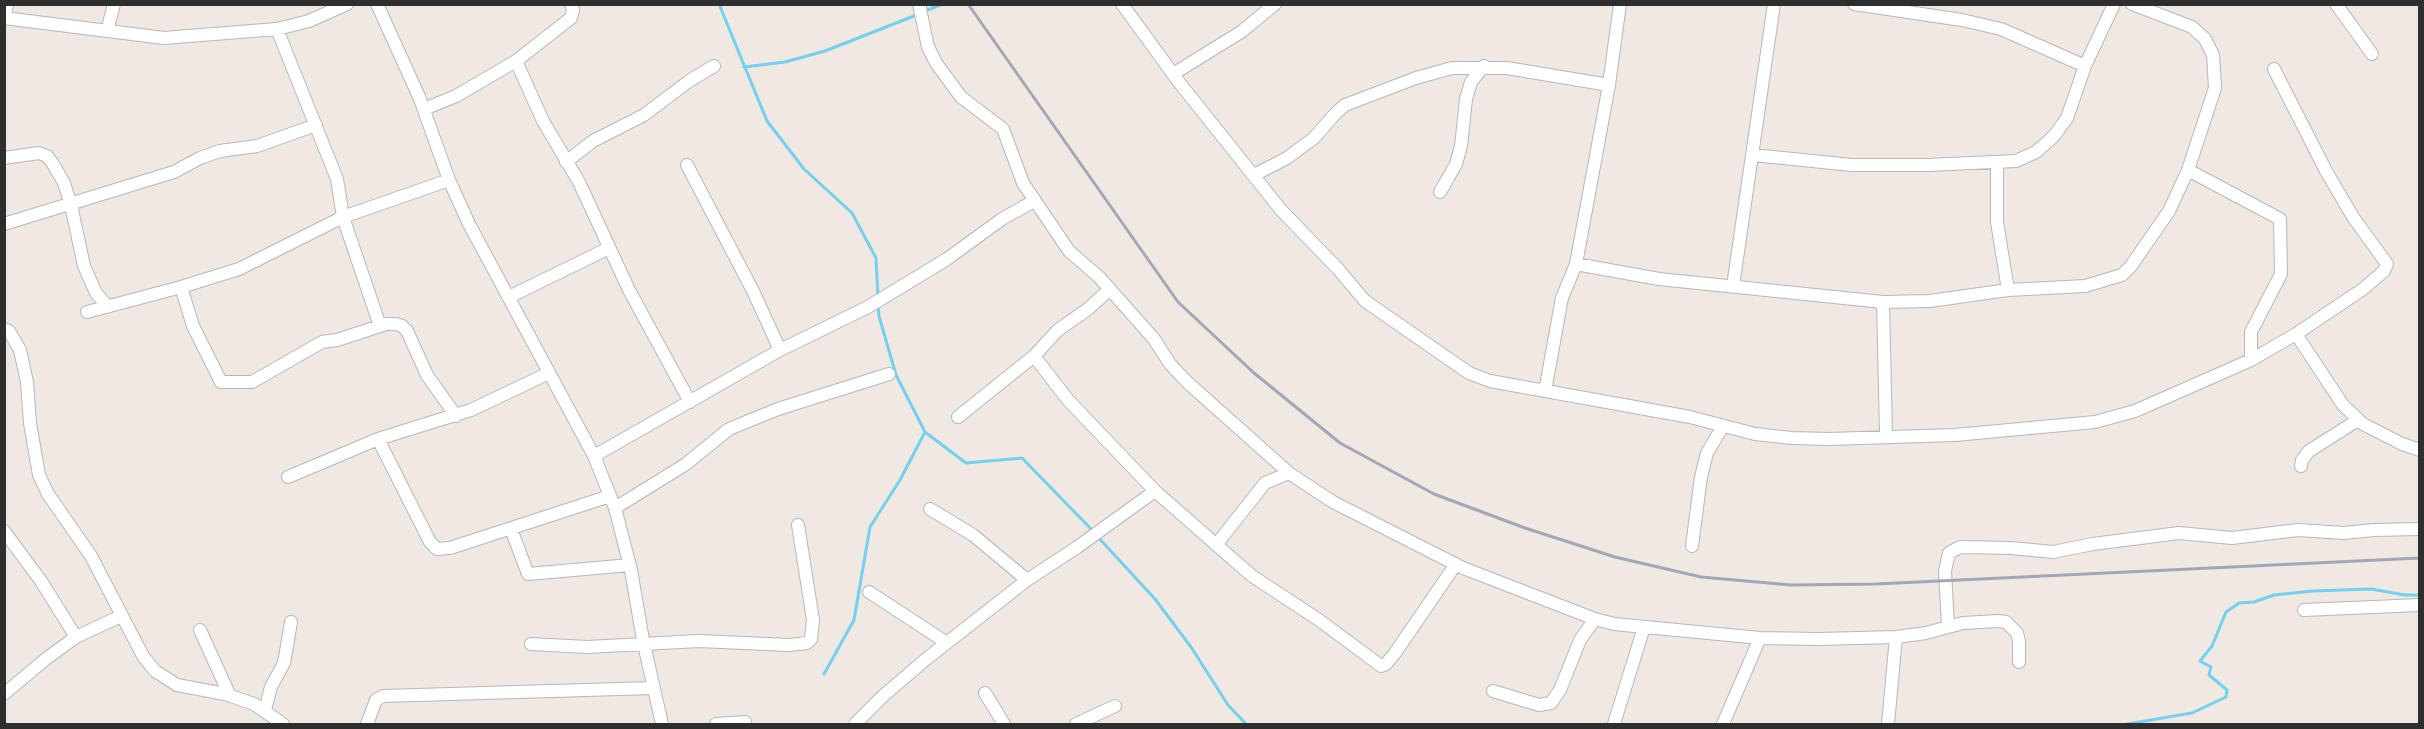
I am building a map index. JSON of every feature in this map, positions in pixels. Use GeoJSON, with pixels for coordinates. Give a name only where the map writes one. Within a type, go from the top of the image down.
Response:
{"type":"FeatureCollection","features":[{"type":"Feature","properties":{"kind":"street"},"geometry":{"type":"LineString","coordinates":[[7,4],[5,18],[164,38],[277,29],[309,21],[347,4]]}},
{"type":"Feature","properties":{"kind":"street"},"geometry":{"type":"LineString","coordinates":[[107,31],[114,4]]}},
{"type":"Feature","properties":{"kind":"street"},"geometry":{"type":"LineString","coordinates":[[377,4],[423,109],[449,180],[470,224],[594,456],[615,508],[630,565],[662,724]]}},
{"type":"Feature","properties":{"kind":"street"},"geometry":{"type":"LineString","coordinates":[[423,109],[456,96],[516,61],[571,18],[573,10],[571,4]]}},
{"type":"Feature","properties":{"kind":"street"},"geometry":{"type":"LineString","coordinates":[[919,4],[928,47],[936,63],[961,97],[1003,129],[1023,183],[1069,251],[1110,289],[1154,339],[1170,364],[1187,382],[1289,473],[1333,502],[1456,564],[1595,619],[1614,624],[1760,638],[1896,637],[1926,633],[1963,623],[2006,622],[2017,633],[2019,662]]}},
{"type":"Feature","properties":{"kind":"street"},"geometry":{"type":"LineString","coordinates":[[1122,4],[1173,74],[1281,210],[1338,269],[1365,301],[1469,373],[1490,381],[1690,417],[1755,434],[1792,438],[1829,440],[1954,435],[2095,422],[2134,411],[2252,360],[2296,334],[2363,289],[2384,271],[2386,264],[2353,217],[2326,171],[2274,69]]}},
{"type":"Feature","properties":{"kind":"street"},"geometry":{"type":"LineString","coordinates":[[1173,74],[1241,32],[1275,4]]}},
{"type":"Feature","properties":{"kind":"street"},"geometry":{"type":"LineString","coordinates":[[1545,391],[1562,298],[1576,264],[1609,85],[1620,4]]}},
{"type":"Feature","properties":{"kind":"street"},"geometry":{"type":"LineString","coordinates":[[1733,286],[1774,4]]}},
{"type":"Feature","properties":{"kind":"street"},"geometry":{"type":"LineString","coordinates":[[1854,4],[1962,20],[2001,29],[2085,66]]}},
{"type":"Feature","properties":{"kind":"street"},"geometry":{"type":"LineString","coordinates":[[1753,154],[1852,165],[2016,161],[2036,152],[2054,136],[2067,118],[2085,66],[2114,4]]}},
{"type":"Feature","properties":{"kind":"street"},"geometry":{"type":"LineString","coordinates":[[1576,264],[1659,279],[1884,302],[1930,301],[2008,290],[2085,286],[2121,275],[2131,266],[2169,211],[2188,170],[2215,88],[2213,55],[2205,39],[2192,27],[2133,4]]}},
{"type":"Feature","properties":{"kind":"street"},"geometry":{"type":"LineString","coordinates":[[2336,4],[2372,54]]}},
{"type":"Feature","properties":{"kind":"street"},"geometry":{"type":"LineString","coordinates":[[277,29],[337,179],[343,217],[380,326]]}},
{"type":"Feature","properties":{"kind":"street"},"geometry":{"type":"LineString","coordinates":[[516,61],[543,121],[579,182],[629,290],[690,402]]}},
{"type":"Feature","properties":{"kind":"street"},"geometry":{"type":"LineString","coordinates":[[566,162],[593,141],[644,115],[689,81],[714,66]]}},
{"type":"Feature","properties":{"kind":"street"},"geometry":{"type":"LineString","coordinates":[[1254,175],[1287,158],[1314,138],[1345,105],[1416,78],[1452,68],[1484,66],[1538,72],[1609,85]]}},
{"type":"Feature","properties":{"kind":"street"},"geometry":{"type":"LineString","coordinates":[[1440,192],[1456,164],[1461,146],[1466,99],[1471,82],[1484,66]]}},
{"type":"Feature","properties":{"kind":"street"},"geometry":{"type":"LineString","coordinates":[[4,224],[174,172],[200,158],[220,151],[256,146],[316,125]]}},
{"type":"Feature","properties":{"kind":"street"},"geometry":{"type":"LineString","coordinates":[[4,158],[39,153],[47,156],[64,183],[84,266],[96,293],[107,306]]}},
{"type":"Feature","properties":{"kind":"street"},"geometry":{"type":"LineString","coordinates":[[1997,163],[1997,222],[2008,290]]}},
{"type":"Feature","properties":{"kind":"street"},"geometry":{"type":"LineString","coordinates":[[687,165],[753,291],[780,350]]}},
{"type":"Feature","properties":{"kind":"street"},"geometry":{"type":"LineString","coordinates":[[2188,170],[2280,219],[2280,274],[2251,332],[2252,360]]}},
{"type":"Feature","properties":{"kind":"street"},"geometry":{"type":"LineString","coordinates":[[87,312],[238,269],[343,217],[449,180]]}},
{"type":"Feature","properties":{"kind":"street"},"geometry":{"type":"LineString","coordinates":[[594,456],[780,350],[868,308],[947,259],[1002,219],[1034,201]]}},
{"type":"Feature","properties":{"kind":"street"},"geometry":{"type":"LineString","coordinates":[[509,297],[609,248]]}},
{"type":"Feature","properties":{"kind":"street"},"geometry":{"type":"LineString","coordinates":[[181,287],[193,326],[221,382],[252,382],[322,342],[337,340],[380,326],[396,324],[407,331],[427,375],[456,416]]}},
{"type":"Feature","properties":{"kind":"street"},"geometry":{"type":"LineString","coordinates":[[958,417],[1034,356],[1058,330],[1088,309],[1110,289]]}},
{"type":"Feature","properties":{"kind":"street"},"geometry":{"type":"LineString","coordinates":[[1884,302],[1886,436]]}},
{"type":"Feature","properties":{"kind":"street"},"geometry":{"type":"LineString","coordinates":[[4,329],[9,331],[20,350],[27,382],[30,423],[39,475],[48,494],[92,556],[143,656],[155,671],[177,685],[230,696],[254,704],[283,724]]}},
{"type":"Feature","properties":{"kind":"street"},"geometry":{"type":"LineString","coordinates":[[2296,334],[2338,398],[2358,420],[2402,444],[2420,450]]}},
{"type":"Feature","properties":{"kind":"street"},"geometry":{"type":"LineString","coordinates":[[1034,356],[1068,400],[1155,491],[1216,546],[1252,576],[1381,666],[1386,664],[1395,653],[1456,564]]}},
{"type":"Feature","properties":{"kind":"street"},"geometry":{"type":"LineString","coordinates":[[288,477],[378,439],[471,411],[549,373]]}},
{"type":"Feature","properties":{"kind":"street"},"geometry":{"type":"LineString","coordinates":[[615,508],[686,464],[729,429],[778,409],[889,374]]}},
{"type":"Feature","properties":{"kind":"street"},"geometry":{"type":"LineString","coordinates":[[2301,466],[2302,460],[2309,452],[2358,420]]}},
{"type":"Feature","properties":{"kind":"street"},"geometry":{"type":"LineString","coordinates":[[1692,546],[1701,477],[1707,453],[1723,426]]}},
{"type":"Feature","properties":{"kind":"street"},"geometry":{"type":"LineString","coordinates":[[378,439],[434,547],[442,550],[610,496]]}},
{"type":"Feature","properties":{"kind":"street"},"geometry":{"type":"LineString","coordinates":[[1216,546],[1265,483],[1289,473]]}},
{"type":"Feature","properties":{"kind":"street"},"geometry":{"type":"LineString","coordinates":[[855,724],[883,696],[1027,580],[1155,491]]}},
{"type":"Feature","properties":{"kind":"street"},"geometry":{"type":"LineString","coordinates":[[930,509],[973,535],[1027,580]]}},
{"type":"Feature","properties":{"kind":"street"},"geometry":{"type":"LineString","coordinates":[[531,644],[587,647],[699,641],[802,645],[807,643],[811,639],[813,620],[798,525]]}},
{"type":"Feature","properties":{"kind":"street"},"geometry":{"type":"LineString","coordinates":[[511,529],[528,574],[630,565]]}},
{"type":"Feature","properties":{"kind":"street"},"geometry":{"type":"LineString","coordinates":[[1948,626],[1945,571],[1949,553],[1960,547],[2053,552],[2092,544],[2179,533],[2232,538],[2298,530],[2344,533],[2420,529]]}},
{"type":"Feature","properties":{"kind":"street"},"geometry":{"type":"LineString","coordinates":[[4,531],[41,581],[76,637]]}},
{"type":"Feature","properties":{"kind":"street"},"geometry":{"type":"LineString","coordinates":[[869,592],[947,643]]}},
{"type":"Feature","properties":{"kind":"street"},"geometry":{"type":"LineString","coordinates":[[2304,610],[2420,605]]}},
{"type":"Feature","properties":{"kind":"street"},"geometry":{"type":"LineString","coordinates":[[4,694],[76,637],[121,616]]}},
{"type":"Feature","properties":{"kind":"street"},"geometry":{"type":"LineString","coordinates":[[1493,692],[1539,705],[1551,703],[1560,690],[1580,640],[1595,619]]}},
{"type":"Feature","properties":{"kind":"street"},"geometry":{"type":"LineString","coordinates":[[265,710],[271,687],[284,663],[291,622]]}},
{"type":"Feature","properties":{"kind":"street"},"geometry":{"type":"LineString","coordinates":[[1614,724],[1644,627]]}},
{"type":"Feature","properties":{"kind":"street"},"geometry":{"type":"LineString","coordinates":[[200,630],[230,696]]}},
{"type":"Feature","properties":{"kind":"street"},"geometry":{"type":"LineString","coordinates":[[1888,724],[1896,637]]}},
{"type":"Feature","properties":{"kind":"street"},"geometry":{"type":"LineString","coordinates":[[1723,724],[1760,638]]}},
{"type":"Feature","properties":{"kind":"street"},"geometry":{"type":"LineString","coordinates":[[367,724],[376,700],[383,696],[653,688]]}},
{"type":"Feature","properties":{"kind":"street"},"geometry":{"type":"LineString","coordinates":[[985,693],[1004,724]]}},
{"type":"Feature","properties":{"kind":"street"},"geometry":{"type":"LineString","coordinates":[[1076,724],[1115,706]]}},
{"type":"Feature","properties":{"kind":"street"},"geometry":{"type":"LineString","coordinates":[[716,724],[745,722]]}},
{"type":"Feature","properties":{"kind":"waterway"},"geometry":{"type":"LineString","coordinates":[[719,4],[767,121],[804,169],[852,213],[876,258],[878,297]]}},
{"type":"Feature","properties":{"kind":"waterway"},"geometry":{"type":"LineString","coordinates":[[925,11],[943,4]]}},
{"type":"Feature","properties":{"kind":"waterway"},"geometry":{"type":"LineString","coordinates":[[744,67],[785,62],[825,51],[919,14]]}},
{"type":"Feature","properties":{"kind":"waterway"},"geometry":{"type":"LineString","coordinates":[[878,306],[896,375],[925,432],[966,463],[1022,458],[1093,531]]}},
{"type":"Feature","properties":{"kind":"waterway"},"geometry":{"type":"LineString","coordinates":[[824,674],[854,620],[870,527],[900,480],[925,432]]}},
{"type":"Feature","properties":{"kind":"waterway"},"geometry":{"type":"LineString","coordinates":[[1097,536],[1155,599],[1191,647],[1228,705],[1246,724]]}},
{"type":"Feature","properties":{"kind":"waterway"},"geometry":{"type":"LineString","coordinates":[[2127,724],[2192,713],[2226,697],[2227,690],[2209,675],[2211,667],[2200,661],[2212,646],[2226,612],[2239,603],[2254,602],[2274,595],[2313,591],[2371,589],[2405,595],[2420,595]]}},
{"type":"Feature","properties":{"kind":"railway"},"geometry":{"type":"LineString","coordinates":[[968,4],[1178,302],[1254,373],[1340,443],[1434,494],[1525,528],[1615,557],[1701,577],[1791,585],[1876,584],[2420,558]]}}]}
